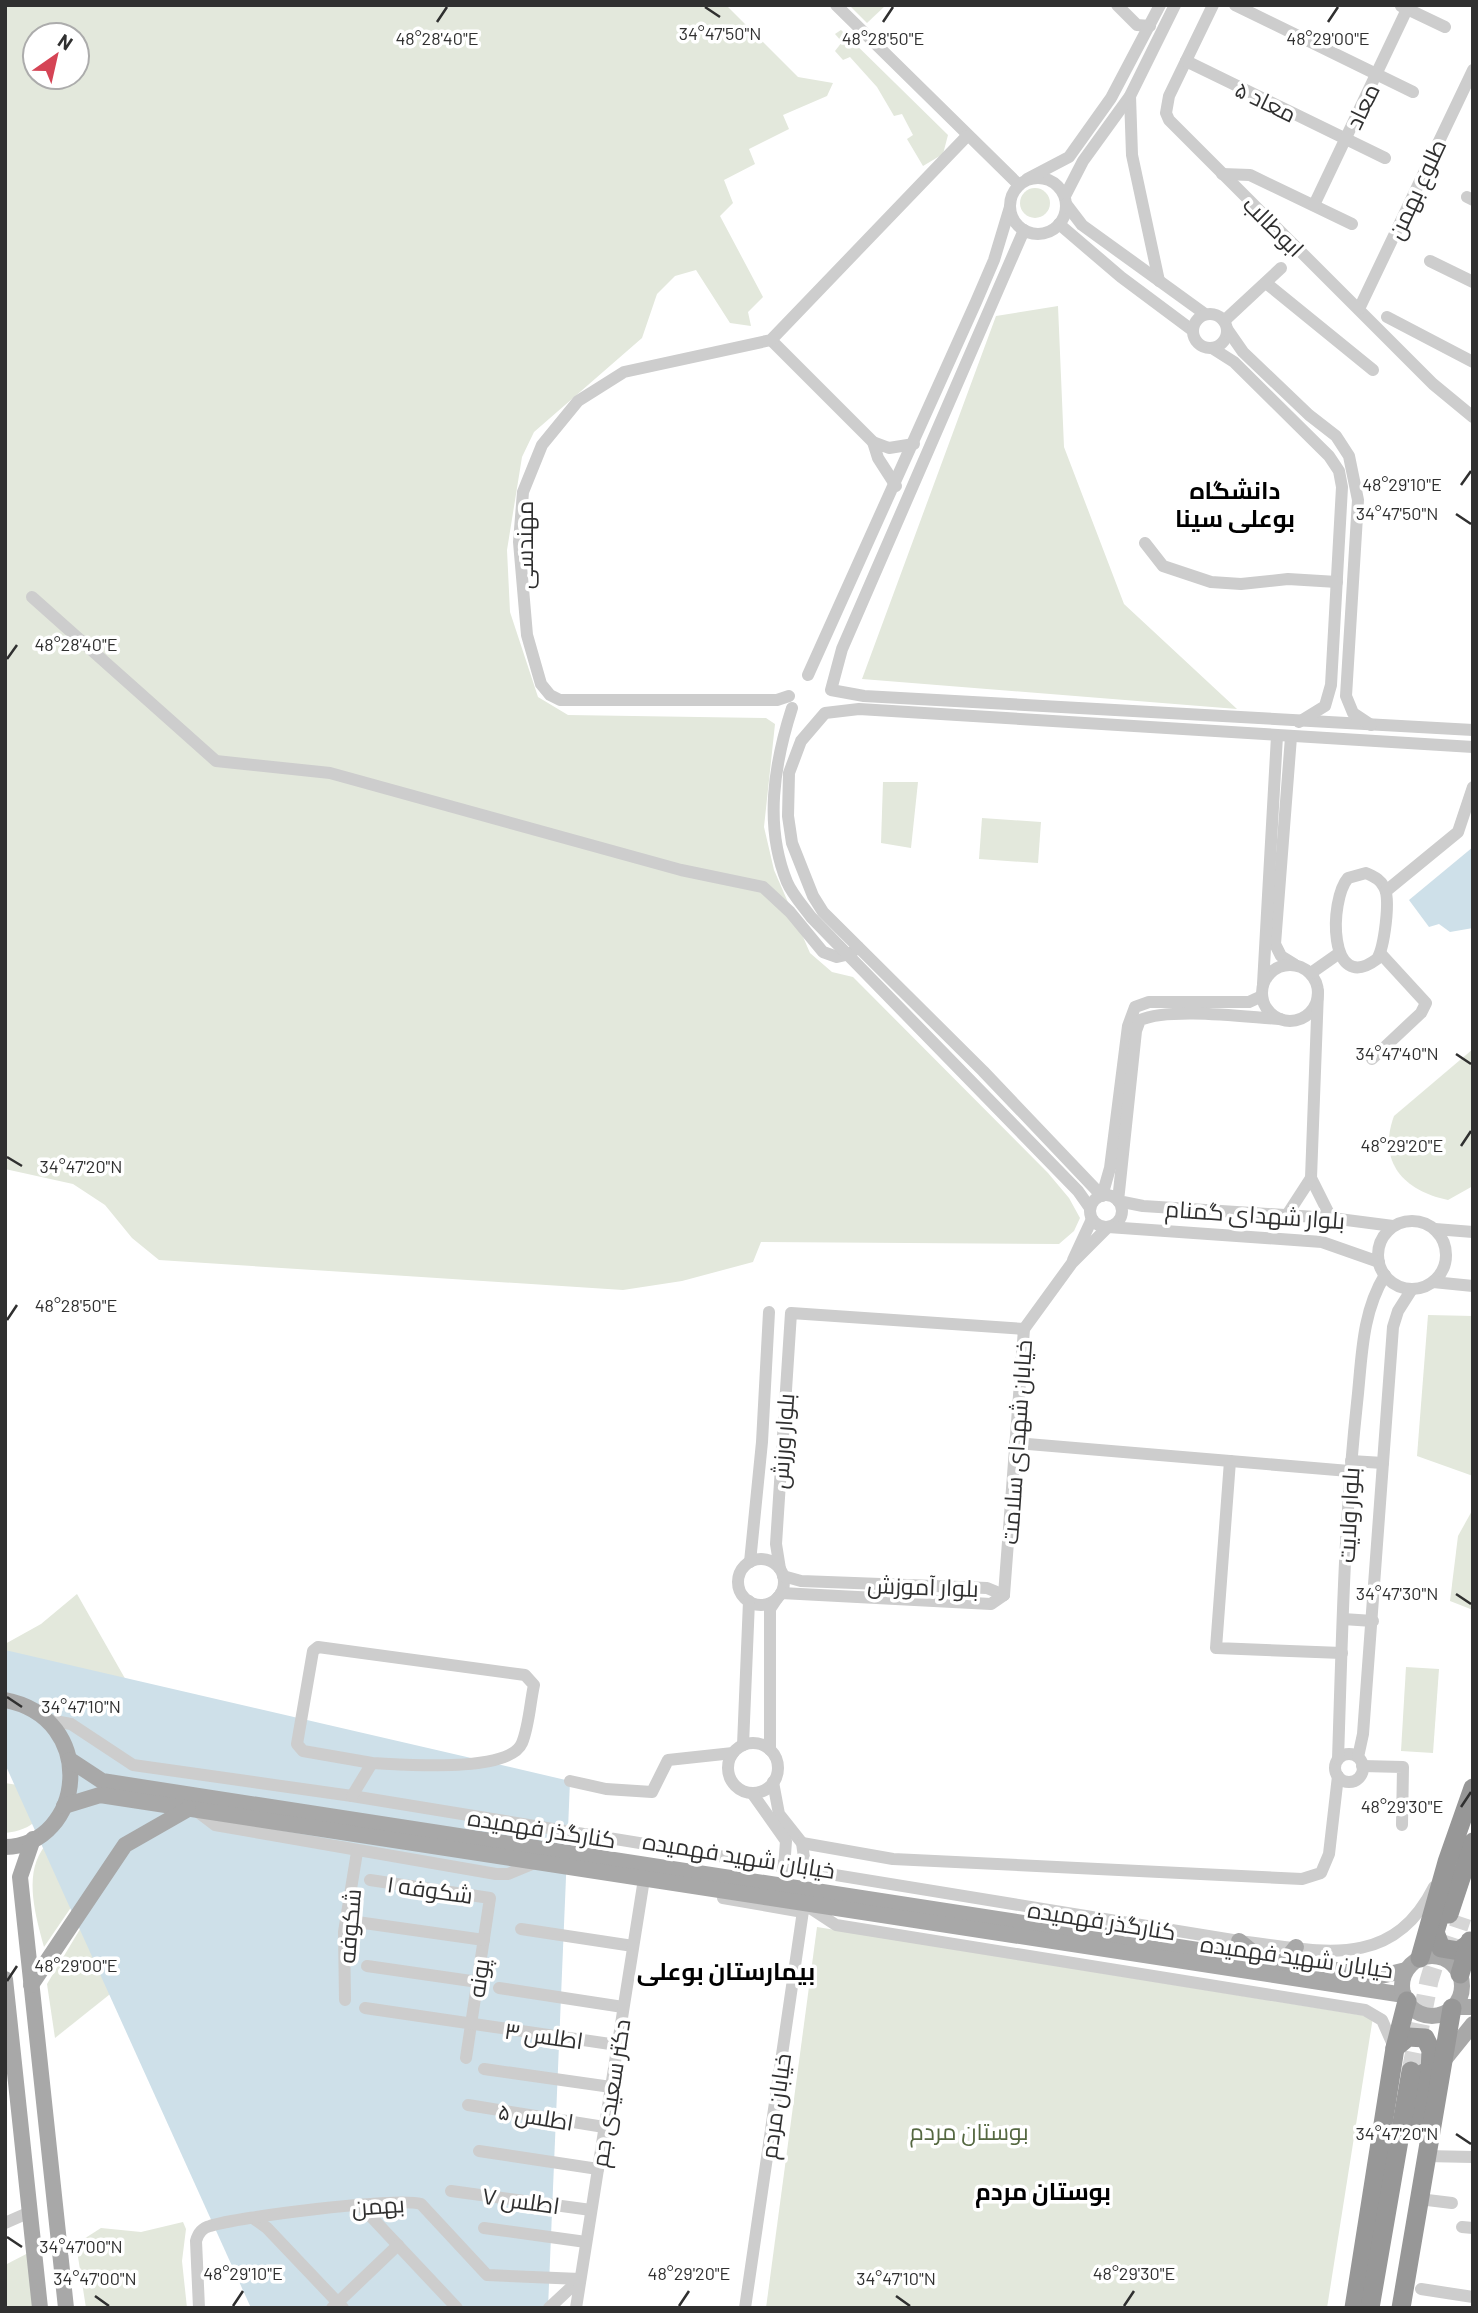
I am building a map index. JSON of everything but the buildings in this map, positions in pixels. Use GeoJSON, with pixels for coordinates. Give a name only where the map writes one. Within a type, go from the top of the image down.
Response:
{"type":"FeatureCollection","features":[{"type":"Feature","properties":{"kind":"highway"},"geometry":{"type":"LineString","coordinates":[[1413,1964],[1473,1788]]}},
{"type":"Feature","properties":{"kind":"highway"},"geometry":{"type":"LineString","coordinates":[[1464,1977],[1463,1927],[1473,1842]]}},
{"type":"Feature","properties":{"kind":"highway"},"geometry":{"type":"LineString","coordinates":[[1440,1887],[1444,1899],[1435,1932],[1436,1941],[1441,1948],[1453,1952],[1463,1927],[1473,1883]]}},
{"type":"Feature","properties":{"kind":"highway"},"geometry":{"type":"LineString","coordinates":[[1354,2308],[1405,1998]]}},
{"type":"Feature","properties":{"kind":"highway"},"geometry":{"type":"LineString","coordinates":[[1370,2308],[1425,2069],[1453,2007]]}},
{"type":"Feature","properties":{"kind":"highway"},"geometry":{"type":"LineString","coordinates":[[1395,2048],[1414,2035],[1421,2036],[1430,2045],[1427,2146],[1401,2308]]}},
{"type":"Feature","properties":{"kind":"highway"},"geometry":{"type":"LineString","coordinates":[[1425,2069],[1427,2146]]}},
{"type":"Feature","properties":{"kind":"highway"},"geometry":{"type":"LineString","coordinates":[[1395,2308],[1425,2069]]}},
{"type":"Feature","properties":{"kind":"main road"},"geometry":{"type":"LineString","coordinates":[[5,1700],[29,1707],[49,1720],[63,1738],[71,1760],[71,1784],[64,1806],[51,1825],[33,1839],[5,1847]]}},
{"type":"Feature","properties":{"kind":"main road","name":"خیابان شهید فهمیده"},"geometry":{"type":"LineString","coordinates":[[71,1760],[102,1781],[804,1894],[1405,1998]]}},
{"type":"Feature","properties":{"kind":"main road","name":"خیابان شهید فهمیده"},"geometry":{"type":"LineString","coordinates":[[64,1806],[100,1795],[643,1882],[804,1894],[1381,1976],[1413,1964]]}},
{"type":"Feature","properties":{"kind":"main road"},"geometry":{"type":"LineString","coordinates":[[32,1985],[125,1845],[191,1809]]}},
{"type":"Feature","properties":{"kind":"main road"},"geometry":{"type":"LineString","coordinates":[[33,1839],[13,1878],[32,1985],[66,2308]]}},
{"type":"Feature","properties":{"kind":"main road"},"geometry":{"type":"LineString","coordinates":[[1239,1941],[1263,1960]]}},
{"type":"Feature","properties":{"kind":"main road"},"geometry":{"type":"LineString","coordinates":[[1283,1963],[1296,1947]]}},
{"type":"Feature","properties":{"kind":"main road"},"geometry":{"type":"LineString","coordinates":[[1453,2007],[1462,1992],[1464,1977],[1455,1966],[1439,1956],[1413,1964],[1402,1987],[1405,1998],[1426,2015],[1435,2015],[1453,2007],[1473,2007]]}},
{"type":"Feature","properties":{"kind":"main road"},"geometry":{"type":"LineString","coordinates":[[5,1979],[40,2308]]}},
{"type":"Feature","properties":{"kind":"main road"},"geometry":{"type":"LineString","coordinates":[[1425,2069],[1473,2024]]}},
{"type":"Feature","properties":{"kind":"street"},"geometry":{"type":"LineString","coordinates":[[836,5],[968,136],[1023,182]]}},
{"type":"Feature","properties":{"kind":"street"},"geometry":{"type":"LineString","coordinates":[[1117,5],[1137,25],[1150,26]]}},
{"type":"Feature","properties":{"kind":"street"},"geometry":{"type":"LineString","coordinates":[[1160,5],[1111,98],[1069,157],[1023,182],[1010,199],[1012,216],[1024,230],[1043,233],[1059,224],[1065,200],[1083,161],[1130,96],[1175,5]]}},
{"type":"Feature","properties":{"kind":"street","name":"ابوطالب"},"geometry":{"type":"LineString","coordinates":[[1213,5],[1169,96],[1166,113],[1174,127],[1433,384],[1473,417]]}},
{"type":"Feature","properties":{"kind":"street"},"geometry":{"type":"LineString","coordinates":[[1234,5],[1413,92]]}},
{"type":"Feature","properties":{"kind":"street"},"geometry":{"type":"LineString","coordinates":[[1406,6],[1445,27]]}},
{"type":"Feature","properties":{"kind":"street","name":"معاد"},"geometry":{"type":"LineString","coordinates":[[1314,205],[1377,76],[1406,6]]}},
{"type":"Feature","properties":{"kind":"street","name":"معاد ۵"},"geometry":{"type":"LineString","coordinates":[[1186,61],[1345,141],[1385,158]]}},
{"type":"Feature","properties":{"kind":"street","name":"طلوع بهمن"},"geometry":{"type":"LineString","coordinates":[[1359,309],[1473,70]]}},
{"type":"Feature","properties":{"kind":"street"},"geometry":{"type":"LineString","coordinates":[[1130,96],[1132,155],[1159,281]]}},
{"type":"Feature","properties":{"kind":"street"},"geometry":{"type":"LineString","coordinates":[[914,444],[889,448],[873,442],[771,340],[968,136]]}},
{"type":"Feature","properties":{"kind":"street"},"geometry":{"type":"LineString","coordinates":[[1222,174],[1250,175],[1353,224]]}},
{"type":"Feature","properties":{"kind":"street"},"geometry":{"type":"LineString","coordinates":[[1023,182],[1045,178],[1060,188],[1082,225],[1205,314],[1215,315],[1243,352],[1308,415],[1336,436],[1349,456],[1358,500],[1346,696],[1353,713],[1371,725]]}},
{"type":"Feature","properties":{"kind":"street"},"geometry":{"type":"LineString","coordinates":[[808,675],[896,486],[994,260],[1010,207]]}},
{"type":"Feature","properties":{"kind":"street"},"geometry":{"type":"LineString","coordinates":[[1059,224],[1121,277],[1192,330],[1198,344],[1212,348],[1234,362],[1329,456],[1339,471],[1342,487],[1331,685],[1325,706],[1299,722]]}},
{"type":"Feature","properties":{"kind":"street"},"geometry":{"type":"LineString","coordinates":[[1024,230],[842,649],[831,690],[864,696],[1473,730]]}},
{"type":"Feature","properties":{"kind":"street"},"geometry":{"type":"LineString","coordinates":[[1430,261],[1473,282]]}},
{"type":"Feature","properties":{"kind":"street"},"geometry":{"type":"LineString","coordinates":[[1212,348],[1225,339],[1225,325],[1281,268]]}},
{"type":"Feature","properties":{"kind":"street"},"geometry":{"type":"LineString","coordinates":[[1266,283],[1374,370]]}},
{"type":"Feature","properties":{"kind":"street"},"geometry":{"type":"LineString","coordinates":[[1192,330],[1196,320],[1205,314]]}},
{"type":"Feature","properties":{"kind":"street"},"geometry":{"type":"LineString","coordinates":[[1387,317],[1473,361]]}},
{"type":"Feature","properties":{"kind":"street","name":"مهندسی"},"geometry":{"type":"LineString","coordinates":[[771,340],[624,372],[578,401],[542,445],[523,492],[519,542],[527,635],[541,684],[550,695],[560,700],[790,702],[777,773],[773,814],[775,849],[788,884],[803,906],[854,951]]}},
{"type":"Feature","properties":{"kind":"street"},"geometry":{"type":"LineString","coordinates":[[873,442],[877,458],[896,486]]}},
{"type":"Feature","properties":{"kind":"street"},"geometry":{"type":"LineString","coordinates":[[1144,543],[1163,566],[1211,583],[1241,584],[1288,579],[1337,582]]}},
{"type":"Feature","properties":{"kind":"street"},"geometry":{"type":"LineString","coordinates":[[32,597],[216,761],[330,773],[681,870],[762,887],[790,912],[823,952],[837,957],[854,951]]}},
{"type":"Feature","properties":{"kind":"street"},"geometry":{"type":"LineString","coordinates":[[1091,1214],[1094,1200],[1102,1196],[1111,1196],[1118,1201],[1122,1209],[1120,1219],[1108,1227],[1098,1225],[1091,1214],[1078,1191],[854,951],[813,896],[796,856],[788,816],[789,773],[801,741],[825,713],[859,709],[1473,747]]}},
{"type":"Feature","properties":{"kind":"street"},"geometry":{"type":"LineString","coordinates":[[1277,736],[1262,990],[1268,1010],[1280,1019]]}},
{"type":"Feature","properties":{"kind":"street"},"geometry":{"type":"LineString","coordinates":[[1291,737],[1275,944],[1281,956],[1311,973],[1318,991],[1311,1178],[1331,1218]]}},
{"type":"Feature","properties":{"kind":"street"},"geometry":{"type":"LineString","coordinates":[[1386,891],[1458,832],[1473,787]]}},
{"type":"Feature","properties":{"kind":"street"},"geometry":{"type":"LineString","coordinates":[[1366,873],[1378,878],[1386,891],[1381,954],[1371,964],[1356,966],[1345,961],[1338,954],[1335,944],[1342,884],[1356,874],[1366,873]]}},
{"type":"Feature","properties":{"kind":"street"},"geometry":{"type":"LineString","coordinates":[[854,951],[1102,1196]]}},
{"type":"Feature","properties":{"kind":"street"},"geometry":{"type":"LineString","coordinates":[[1311,973],[1338,954]]}},
{"type":"Feature","properties":{"kind":"street"},"geometry":{"type":"LineString","coordinates":[[1372,1059],[1421,1013],[1426,1003],[1381,954]]}},
{"type":"Feature","properties":{"kind":"street"},"geometry":{"type":"LineString","coordinates":[[1102,1196],[1110,1168],[1128,1026],[1135,1007],[1149,1002],[1249,1002],[1262,990],[1275,968],[1294,964]]}},
{"type":"Feature","properties":{"kind":"street"},"geometry":{"type":"LineString","coordinates":[[1118,1201],[1136,1031],[1140,1020],[1150,1016],[1193,1015],[1290,1021],[1307,1015],[1314,1009],[1318,991]]}},
{"type":"Feature","properties":{"kind":"street"},"geometry":{"type":"LineString","coordinates":[[1287,1215],[1311,1178]]}},
{"type":"Feature","properties":{"kind":"street","name":"بلوار شهدای گمنام"},"geometry":{"type":"LineString","coordinates":[[1118,1201],[1143,1206],[1331,1218],[1393,1226]]}},
{"type":"Feature","properties":{"kind":"street","name":"خیابان شهدای سلامت"},"geometry":{"type":"LineString","coordinates":[[1072,1262],[1091,1214]]}},
{"type":"Feature","properties":{"kind":"street"},"geometry":{"type":"LineString","coordinates":[[1473,1232],[1435,1228],[1417,1220],[1393,1226],[1379,1246],[1379,1262],[1392,1283],[1412,1289],[1433,1282],[1473,1286]]}},
{"type":"Feature","properties":{"kind":"street","name":"خیابان شهدای سلامت"},"geometry":{"type":"LineString","coordinates":[[1004,1595],[1024,1329],[1072,1262],[1108,1227]]}},
{"type":"Feature","properties":{"kind":"street","name":"بلوار شهدای گمنام"},"geometry":{"type":"LineString","coordinates":[[1108,1227],[1322,1242],[1379,1262]]}},
{"type":"Feature","properties":{"kind":"street"},"geometry":{"type":"LineString","coordinates":[[1433,1282],[1443,1271],[1447,1260],[1443,1238],[1435,1228]]}},
{"type":"Feature","properties":{"kind":"street","name":"بلوار ولایت"},"geometry":{"type":"LineString","coordinates":[[1338,1759],[1350,1466],[1366,1322],[1373,1298],[1385,1275]]}},
{"type":"Feature","properties":{"kind":"street","name":"بلوار ولایت"},"geometry":{"type":"LineString","coordinates":[[1360,1761],[1373,1621],[1393,1327],[1398,1311],[1412,1289]]}},
{"type":"Feature","properties":{"kind":"street","name":"بلوار ورزش"},"geometry":{"type":"LineString","coordinates":[[750,1562],[762,1442],[769,1312]]}},
{"type":"Feature","properties":{"kind":"street","name":"بلوار ورزش"},"geometry":{"type":"LineString","coordinates":[[782,1572],[776,1544],[790,1313],[1024,1329]]}},
{"type":"Feature","properties":{"kind":"street"},"geometry":{"type":"LineString","coordinates":[[1015,1443],[1230,1461],[1350,1466],[1383,1463]]}},
{"type":"Feature","properties":{"kind":"street"},"geometry":{"type":"LineString","coordinates":[[1230,1461],[1216,1648],[1342,1653]]}},
{"type":"Feature","properties":{"kind":"street"},"geometry":{"type":"LineString","coordinates":[[752,1793],[760,1792],[773,1782],[778,1769],[770,1750],[770,1609],[780,1595],[782,1572],[763,1559],[750,1562],[740,1574],[743,1596],[749,1601],[761,1605],[780,1595]]}},
{"type":"Feature","properties":{"kind":"street","name":"بلوار آموزش"},"geometry":{"type":"LineString","coordinates":[[782,1572],[802,1581],[990,1604],[1004,1595]]}},
{"type":"Feature","properties":{"kind":"street","name":"بلوار آموزش"},"geometry":{"type":"LineString","coordinates":[[780,1595],[916,1593]]}},
{"type":"Feature","properties":{"kind":"street"},"geometry":{"type":"LineString","coordinates":[[749,1601],[738,1749],[728,1768],[732,1782],[752,1793],[786,1841],[784,1868]]}},
{"type":"Feature","properties":{"kind":"street"},"geometry":{"type":"LineString","coordinates":[[1343,1619],[1373,1621]]}},
{"type":"Feature","properties":{"kind":"street"},"geometry":{"type":"LineString","coordinates":[[318,1647],[525,1675],[534,1685],[522,1743],[516,1752],[506,1757],[441,1765],[372,1763],[303,1751],[297,1744],[313,1651],[318,1647]]}},
{"type":"Feature","properties":{"kind":"street","name":"کنارگذر فهمیده"},"geometry":{"type":"LineString","coordinates":[[49,1720],[71,1724],[133,1765],[352,1796],[784,1868],[804,1894],[836,1925],[1365,2010],[1382,2020],[1395,2048]]}},
{"type":"Feature","properties":{"kind":"street"},"geometry":{"type":"LineString","coordinates":[[570,1781],[648,1793],[652,1792],[664,1763],[668,1760],[738,1749],[758,1743],[770,1750]]}},
{"type":"Feature","properties":{"kind":"street"},"geometry":{"type":"LineString","coordinates":[[773,1782],[779,1814],[802,1843],[893,1859],[1302,1879],[1321,1873],[1329,1854],[1338,1776],[1335,1768],[1338,1759],[1350,1754],[1360,1761],[1404,1767],[1402,1825]]}},
{"type":"Feature","properties":{"kind":"street"},"geometry":{"type":"LineString","coordinates":[[1338,1776],[1346,1781],[1354,1780],[1361,1774],[1360,1761]]}},
{"type":"Feature","properties":{"kind":"street"},"geometry":{"type":"LineString","coordinates":[[352,1796],[372,1763]]}},
{"type":"Feature","properties":{"kind":"street"},"geometry":{"type":"LineString","coordinates":[[191,1809],[215,1825],[357,1852],[496,1874],[508,1874],[537,1863]]}},
{"type":"Feature","properties":{"kind":"street","name":"خیابان مردم"},"geometry":{"type":"LineString","coordinates":[[745,2308],[804,1894],[802,1843]]}},
{"type":"Feature","properties":{"kind":"street","name":"شکوفه"},"geometry":{"type":"LineString","coordinates":[[345,2000],[344,1932],[357,1852]]}},
{"type":"Feature","properties":{"kind":"street","name":"کنارگذر فهمیده"},"geometry":{"type":"LineString","coordinates":[[804,1894],[1339,1951],[1358,1950],[1402,1931],[1428,1898],[1447,1862]]}},
{"type":"Feature","properties":{"kind":"street","name":"شکوفه ۱"},"geometry":{"type":"LineString","coordinates":[[370,1880],[490,1898]]}},
{"type":"Feature","properties":{"kind":"street","name":"دکتر سعیدی جم"},"geometry":{"type":"LineString","coordinates":[[576,2308],[643,1882]]}},
{"type":"Feature","properties":{"kind":"street","name":"پونه"},"geometry":{"type":"LineString","coordinates":[[466,2058],[490,1898]]}},
{"type":"Feature","properties":{"kind":"street"},"geometry":{"type":"LineString","coordinates":[[357,1922],[484,1940]]}},
{"type":"Feature","properties":{"kind":"street"},"geometry":{"type":"LineString","coordinates":[[521,1929],[633,1946]]}},
{"type":"Feature","properties":{"kind":"street"},"geometry":{"type":"LineString","coordinates":[[367,1966],[478,1982]]}},
{"type":"Feature","properties":{"kind":"street"},"geometry":{"type":"LineString","coordinates":[[499,1988],[623,2007]]}},
{"type":"Feature","properties":{"kind":"street","name":"اطلس ۳"},"geometry":{"type":"LineString","coordinates":[[365,2008],[617,2045]]}},
{"type":"Feature","properties":{"kind":"street"},"geometry":{"type":"LineString","coordinates":[[484,2069],[611,2087]]}},
{"type":"Feature","properties":{"kind":"street","name":"اطلس ۵"},"geometry":{"type":"LineString","coordinates":[[468,2105],[604,2127]]}},
{"type":"Feature","properties":{"kind":"street"},"geometry":{"type":"LineString","coordinates":[[1427,2146],[1473,2157]]}},
{"type":"Feature","properties":{"kind":"street"},"geometry":{"type":"LineString","coordinates":[[479,2151],[598,2169]]}},
{"type":"Feature","properties":{"kind":"street","name":"اطلس ۷"},"geometry":{"type":"LineString","coordinates":[[451,2191],[591,2210]]}},
{"type":"Feature","properties":{"kind":"street"},"geometry":{"type":"LineString","coordinates":[[1419,2199],[1451,2203]]}},
{"type":"Feature","properties":{"kind":"street","name":"بهمن"},"geometry":{"type":"LineString","coordinates":[[199,2308],[196,2241],[198,2234],[208,2226],[361,2206],[421,2204],[486,2275],[580,2279]]}},
{"type":"Feature","properties":{"kind":"street"},"geometry":{"type":"LineString","coordinates":[[361,2206],[457,2308]]}},
{"type":"Feature","properties":{"kind":"street"},"geometry":{"type":"LineString","coordinates":[[5,2223],[30,2213]]}},
{"type":"Feature","properties":{"kind":"street"},"geometry":{"type":"LineString","coordinates":[[253,2218],[267,2228],[337,2306],[398,2245]]}},
{"type":"Feature","properties":{"kind":"street"},"geometry":{"type":"LineString","coordinates":[[484,2228],[586,2242]]}},
{"type":"Feature","properties":{"kind":"street"},"geometry":{"type":"LineString","coordinates":[[549,2308],[580,2279]]}},
{"type":"Feature","properties":{"kind":"street"},"geometry":{"type":"LineString","coordinates":[[1421,2289],[1473,2297]]}},
{"type":"Feature","properties":{"kind":"green space"},"geometry":{"type":"Polygon","coordinates":[[[5,5],[726,5],[798,77],[833,83],[827,96],[783,115],[789,129],[749,149],[755,164],[724,180],[733,203],[720,216],[763,297],[748,312],[751,326],[730,323],[696,270],[675,276],[657,294],[642,338],[534,432],[522,457],[507,550],[510,612],[538,697],[568,715],[766,718],[775,724],[764,827],[774,870],[810,953],[832,972],[853,977],[1048,1173],[1069,1198],[1080,1218],[1074,1231],[1059,1244],[761,1242],[753,1262],[682,1281],[623,1290],[159,1260],[132,1238],[105,1205],[73,1184],[5,1169],[5,5]]]}},
{"type":"Feature","properties":{"kind":"green space"},"geometry":{"type":"Polygon","coordinates":[[[849,5],[886,5],[867,23],[849,5]]]}},
{"type":"Feature","properties":{"kind":"green space"},"geometry":{"type":"Polygon","coordinates":[[[841,30],[948,135],[943,154],[923,166],[907,139],[913,135],[902,114],[894,116],[877,87],[850,57],[843,60],[835,51],[842,42],[835,34],[841,30]]]}},
{"type":"Feature","properties":{"kind":"green space"},"geometry":{"type":"Polygon","coordinates":[[[1035,188],[1046,192],[1050,203],[1046,214],[1035,218],[1024,214],[1020,203],[1024,192],[1035,188]]]}},
{"type":"Feature","properties":{"kind":"green space"},"geometry":{"type":"Polygon","coordinates":[[[1058,306],[1064,447],[1124,604],[1237,709],[862,679],[996,316],[1058,306]]]}},
{"type":"Feature","properties":{"kind":"green space"},"geometry":{"type":"Polygon","coordinates":[[[883,782],[918,782],[911,848],[881,843],[883,782]]]}},
{"type":"Feature","properties":{"kind":"green space"},"geometry":{"type":"Polygon","coordinates":[[[982,818],[1041,822],[1038,863],[979,859],[982,818]]]}},
{"type":"Feature","properties":{"kind":"green space"},"geometry":{"type":"Polygon","coordinates":[[[1473,1049],[1473,1186],[1448,1200],[1419,1190],[1398,1172],[1389,1147],[1390,1132],[1394,1116],[1473,1049]]]}},
{"type":"Feature","properties":{"kind":"green space"},"geometry":{"type":"Polygon","coordinates":[[[1428,1315],[1473,1316],[1473,1476],[1417,1456],[1428,1315]]]}},
{"type":"Feature","properties":{"kind":"green space"},"geometry":{"type":"Polygon","coordinates":[[[1473,1509],[1473,1610],[1450,1601],[1458,1536],[1473,1509]]]}},
{"type":"Feature","properties":{"kind":"green space"},"geometry":{"type":"Polygon","coordinates":[[[77,1594],[173,1763],[5,1663],[5,1644],[41,1624],[77,1594]]]}},
{"type":"Feature","properties":{"kind":"green space"},"geometry":{"type":"Polygon","coordinates":[[[1406,1667],[1439,1669],[1433,1753],[1401,1751],[1406,1667]]]}},
{"type":"Feature","properties":{"kind":"green space"},"geometry":{"type":"Polygon","coordinates":[[[5,1783],[49,1790],[41,1815],[36,1820],[23,1829],[5,1833],[5,1783]]]}},
{"type":"Feature","properties":{"kind":"green space"},"geometry":{"type":"Polygon","coordinates":[[[77,1814],[102,1862],[44,1947],[33,1897],[34,1872],[42,1850],[77,1814]]]}},
{"type":"Feature","properties":{"kind":"green space"},"geometry":{"type":"Polygon","coordinates":[[[97,1901],[144,1967],[55,2038],[47,1984],[97,1901]]]}},
{"type":"Feature","properties":{"kind":"green space","name":"بوستان مردم"},"geometry":{"type":"Polygon","coordinates":[[[817,1927],[1373,2017],[1327,2308],[766,2308],[817,1927]]]}},
{"type":"Feature","properties":{"kind":"green space"},"geometry":{"type":"Polygon","coordinates":[[[183,2222],[186,2229],[182,2261],[187,2308],[86,2308],[76,2244],[101,2228],[141,2232],[183,2222]]]}},
{"type":"Feature","properties":{"kind":"green space"},"geometry":{"type":"Polygon","coordinates":[[[32,2251],[41,2308],[5,2308],[5,2265],[32,2251]]]}},
{"type":"Feature","properties":{"kind":"shaded area"},"geometry":{"type":"Polygon","coordinates":[[[1473,847],[1473,928],[1450,932],[1439,924],[1429,927],[1409,900],[1473,847]]]}},
{"type":"Feature","properties":{"kind":"shaded area"},"geometry":{"type":"Polygon","coordinates":[[[5,1650],[570,1781],[548,2308],[251,2308],[5,1764],[5,1650]]]}},
{"type":"Feature","properties":{"kind":"tunnel"},"geometry":{"type":"LineString","coordinates":[[1449,1956],[1462,1917]]}},
{"type":"Feature","properties":{"kind":"tunnel"},"geometry":{"type":"LineString","coordinates":[[1411,2071],[1429,1981],[1444,1932]]}},
{"type":"Feature","properties":{"kind":"district","name":"دانشگاه بوعلی سینا"},"geometry":{"type":"Point","coordinates":[1235,503]}},
{"type":"Feature","properties":{"kind":"district","name":"بیمارستان بوعلی"},"geometry":{"type":"Point","coordinates":[726,1970]}},
{"type":"Feature","properties":{"kind":"district","name":"بوستان مردم"},"geometry":{"type":"Point","coordinates":[1043,2190]}}]}
